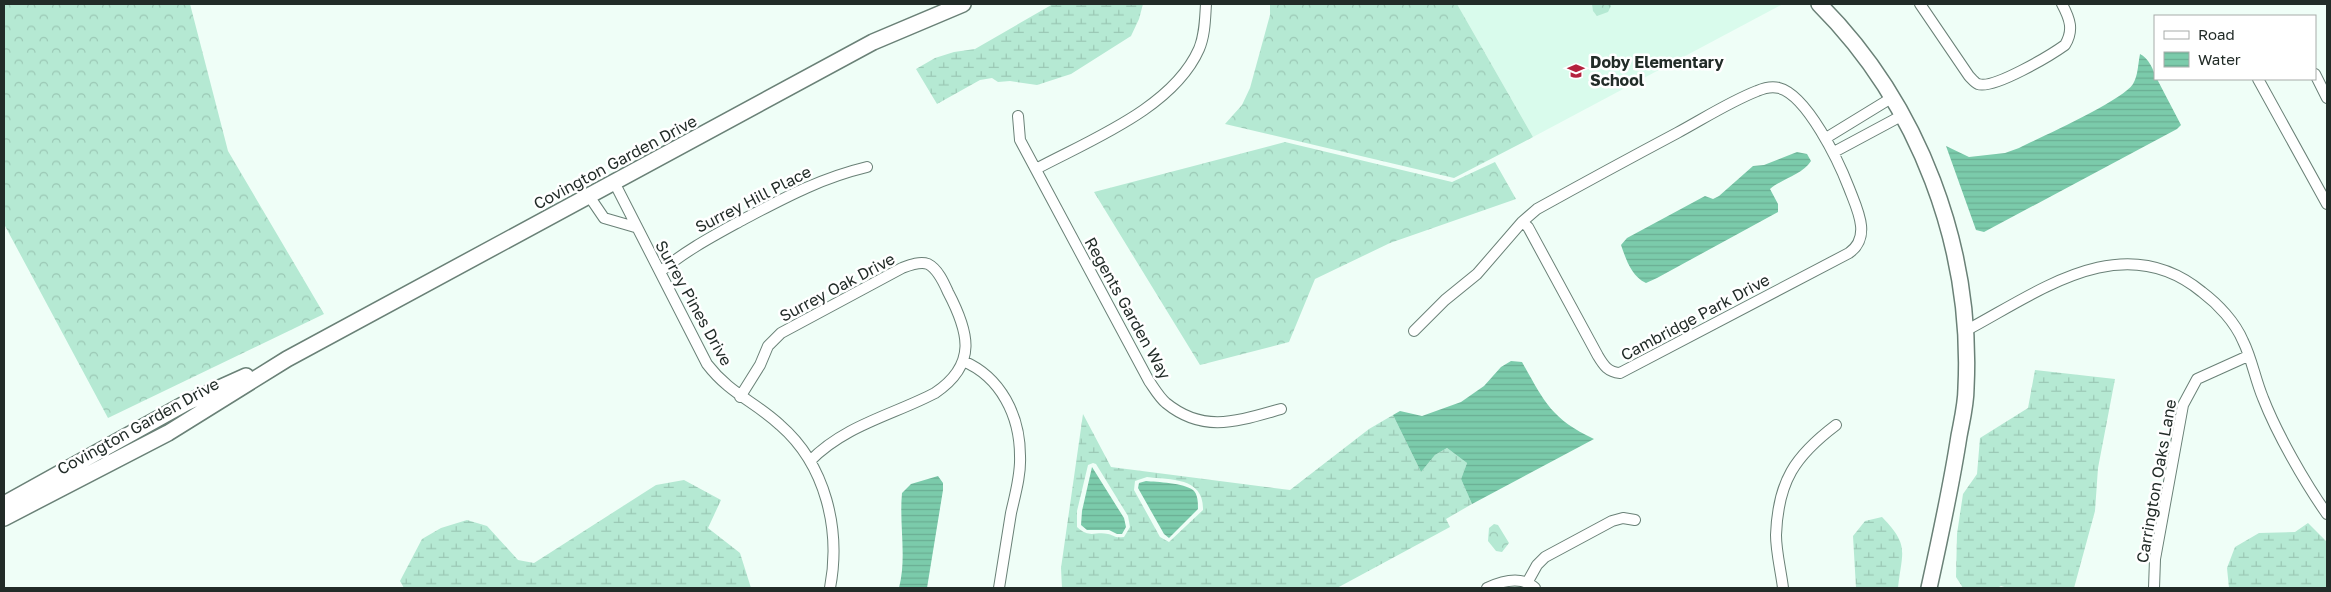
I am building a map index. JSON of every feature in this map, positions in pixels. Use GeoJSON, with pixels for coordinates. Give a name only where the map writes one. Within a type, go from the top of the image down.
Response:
{"type":"FeatureCollection","features":[{"type":"Feature","properties":{"kind":"street","name":"Covington Garden Drive"},"geometry":{"type":"LineString","coordinates":[[4,518],[168,433],[287,359],[873,42],[963,4]]}},
{"type":"Feature","properties":{"kind":"street"},"geometry":{"type":"LineString","coordinates":[[1036,169],[1142,112],[1163,96],[1183,74],[1199,49],[1203,34],[1206,4]]}},
{"type":"Feature","properties":{"kind":"street"},"geometry":{"type":"LineString","coordinates":[[1819,4],[1842,26],[1893,97],[1903,115],[1929,170],[1945,214],[1958,269],[1966,330],[1966,390],[1950,496],[1929,588]]}},
{"type":"Feature","properties":{"kind":"street"},"geometry":{"type":"LineString","coordinates":[[1920,4],[1969,76],[1977,84],[1986,85],[2003,80],[2065,45],[2070,36],[2071,23],[2062,4]]}},
{"type":"Feature","properties":{"kind":"street"},"geometry":{"type":"LineString","coordinates":[[2316,76],[2327,98]]}},
{"type":"Feature","properties":{"kind":"street"},"geometry":{"type":"LineString","coordinates":[[2259,80],[2327,204]]}},
{"type":"Feature","properties":{"kind":"street","name":"Cambridge Park Drive"},"geometry":{"type":"LineString","coordinates":[[1414,331],[1445,300],[1477,274],[1522,222],[1537,209],[1726,106],[1767,88],[1782,88],[1794,97],[1826,138],[1834,152],[1861,220],[1862,233],[1856,248],[1620,373],[1612,372],[1605,367],[1528,228],[1522,222]]}},
{"type":"Feature","properties":{"kind":"street"},"geometry":{"type":"LineString","coordinates":[[1826,138],[1893,97]]}},
{"type":"Feature","properties":{"kind":"street"},"geometry":{"type":"LineString","coordinates":[[1834,152],[1903,115]]}},
{"type":"Feature","properties":{"kind":"street","name":"Regents Garden Way"},"geometry":{"type":"LineString","coordinates":[[1018,116],[1020,140],[1149,381],[1165,402],[1196,421],[1231,422],[1281,409]]}},
{"type":"Feature","properties":{"kind":"street","name":"Surrey Hill Place"},"geometry":{"type":"LineString","coordinates":[[660,272],[695,246],[807,186],[867,167]]}},
{"type":"Feature","properties":{"kind":"street","name":"Surrey Pines Drive"},"geometry":{"type":"LineString","coordinates":[[614,182],[635,227],[707,364],[723,384],[780,425],[810,460],[826,500],[833,530],[833,566],[830,588]]}},
{"type":"Feature","properties":{"kind":"street"},"geometry":{"type":"LineString","coordinates":[[589,196],[604,218],[635,227]]}},
{"type":"Feature","properties":{"kind":"street"},"geometry":{"type":"LineString","coordinates":[[1966,330],[2085,269],[2116,263],[2146,266],[2166,270],[2188,280],[2211,298],[2231,321],[2243,340],[2273,420],[2317,500],[2327,514]]}},
{"type":"Feature","properties":{"kind":"street","name":"Surrey Oak Drive"},"geometry":{"type":"LineString","coordinates":[[740,397],[774,338],[912,264],[929,265],[936,271],[960,314],[966,337],[963,361],[952,378],[935,393],[858,427],[822,448],[810,460]]}},
{"type":"Feature","properties":{"kind":"street","name":"Carrington Oaks Lane"},"geometry":{"type":"LineString","coordinates":[[2154,588],[2155,559],[2183,404],[2188,392],[2197,379],[2248,356]]}},
{"type":"Feature","properties":{"kind":"street","name":"Covington Garden Drive"},"geometry":{"type":"LineString","coordinates":[[4,504],[186,404],[287,359]]}},
{"type":"Feature","properties":{"kind":"street"},"geometry":{"type":"LineString","coordinates":[[963,361],[978,367],[996,385],[1012,410],[1018,436],[1020,466],[999,588]]}},
{"type":"Feature","properties":{"kind":"street"},"geometry":{"type":"LineString","coordinates":[[1782,588],[1776,535],[1783,492],[1789,474],[1812,443],[1836,425]]}},
{"type":"Feature","properties":{"kind":"street"},"geometry":{"type":"LineString","coordinates":[[1487,588],[1500,582],[1511,580],[1531,586],[1537,565],[1545,557],[1612,521],[1622,518],[1635,520]]}},
{"type":"Feature","properties":{"kind":"shaded area","name":"Doby Elementary School"},"geometry":{"type":"Polygon","coordinates":[[[1457,4],[1783,4],[1533,137],[1457,4]]]}},
{"type":"Feature","properties":{"kind":"green space"},"geometry":{"type":"Polygon","coordinates":[[[4,4],[190,4],[228,151],[324,314],[108,418],[4,224],[4,4]]]}},
{"type":"Feature","properties":{"kind":"green space"},"geometry":{"type":"Polygon","coordinates":[[[1053,4],[1143,4],[1139,19],[1131,36],[1071,74],[1037,85],[1010,81],[998,82],[992,78],[980,80],[937,104],[916,69],[935,58],[954,52],[975,49],[1053,4]]]}},
{"type":"Feature","properties":{"kind":"green space"},"geometry":{"type":"Polygon","coordinates":[[[1270,4],[1457,4],[1533,137],[1454,178],[1225,124],[1242,105],[1250,88],[1270,15],[1270,4]]]}},
{"type":"Feature","properties":{"kind":"green space"},"geometry":{"type":"Polygon","coordinates":[[[1592,4],[1610,4],[1611,6],[1608,12],[1597,16],[1593,11],[1592,4]]]}},
{"type":"Feature","properties":{"kind":"green space"},"geometry":{"type":"Polygon","coordinates":[[[1285,142],[1452,182],[1495,162],[1516,199],[1390,243],[1315,279],[1289,342],[1200,365],[1094,192],[1285,142]]]}},
{"type":"Feature","properties":{"kind":"green space"},"geometry":{"type":"Polygon","coordinates":[[[2035,370],[2115,379],[2098,468],[2095,511],[2074,588],[2008,588],[2001,586],[1997,588],[1963,588],[1956,577],[1957,534],[1963,494],[1977,474],[1980,438],[2028,408],[2035,370]]]}},
{"type":"Feature","properties":{"kind":"green space"},"geometry":{"type":"Polygon","coordinates":[[[1083,414],[1111,467],[1290,490],[1369,429],[1393,415],[1421,472],[1435,455],[1447,448],[1467,463],[1461,479],[1472,504],[1446,519],[1450,527],[1337,588],[1062,588],[1061,568],[1083,414]],[[1096,464],[1088,465],[1077,511],[1077,527],[1089,534],[1103,533],[1124,537],[1130,527],[1128,516],[1096,464]],[[1147,477],[1135,481],[1134,490],[1160,537],[1169,542],[1203,510],[1202,499],[1198,491],[1184,482],[1147,477]]]}},
{"type":"Feature","properties":{"kind":"green space"},"geometry":{"type":"Polygon","coordinates":[[[684,480],[721,500],[708,528],[740,553],[751,588],[404,588],[400,581],[422,539],[441,528],[467,520],[487,526],[518,560],[534,563],[656,485],[684,480]]]}},
{"type":"Feature","properties":{"kind":"green space"},"geometry":{"type":"Polygon","coordinates":[[[1882,517],[1897,535],[1902,550],[1898,588],[1856,588],[1853,536],[1865,521],[1882,517]]]}},
{"type":"Feature","properties":{"kind":"green space"},"geometry":{"type":"Polygon","coordinates":[[[2308,523],[2327,542],[2327,588],[2229,588],[2227,568],[2235,547],[2259,533],[2295,532],[2308,523]]]}},
{"type":"Feature","properties":{"kind":"green space"},"geometry":{"type":"Polygon","coordinates":[[[1494,524],[1498,525],[1509,543],[1502,552],[1496,551],[1488,541],[1489,528],[1494,524]]]}},
{"type":"Feature","properties":{"kind":"water"},"geometry":{"type":"Polygon","coordinates":[[[2140,54],[2146,58],[2154,72],[2154,80],[2158,80],[2181,125],[2177,129],[1984,232],[1976,230],[1946,146],[1969,157],[2005,153],[2019,148],[2114,100],[2133,84],[2137,74],[2140,54]]]}},
{"type":"Feature","properties":{"kind":"water"},"geometry":{"type":"Polygon","coordinates":[[[1797,152],[1807,154],[1811,161],[1803,170],[1770,189],[1778,204],[1778,212],[1646,283],[1636,276],[1627,261],[1621,245],[1627,238],[1705,196],[1713,199],[1719,196],[1753,166],[1764,165],[1797,152]]]}},
{"type":"Feature","properties":{"kind":"water"},"geometry":{"type":"Polygon","coordinates":[[[1511,361],[1522,362],[1536,388],[1558,416],[1579,432],[1594,439],[1472,504],[1461,479],[1467,463],[1447,448],[1435,455],[1421,472],[1393,415],[1400,411],[1422,416],[1461,402],[1484,386],[1501,367],[1511,361]]]}},
{"type":"Feature","properties":{"kind":"water"},"geometry":{"type":"Polygon","coordinates":[[[1092,467],[1124,518],[1126,527],[1122,534],[1109,530],[1087,530],[1081,525],[1082,511],[1092,467]]]}},
{"type":"Feature","properties":{"kind":"water"},"geometry":{"type":"Polygon","coordinates":[[[938,476],[943,483],[943,490],[927,588],[899,588],[903,553],[902,493],[911,484],[938,476]]]}},
{"type":"Feature","properties":{"kind":"water"},"geometry":{"type":"Polygon","coordinates":[[[1146,481],[1183,486],[1193,490],[1196,494],[1198,509],[1169,538],[1164,534],[1138,488],[1139,483],[1146,481]]]}},
{"type":"Feature","properties":{"kind":"place","name":"Doby Elementary School"},"geometry":{"type":"Point","coordinates":[1576,71]}}]}
